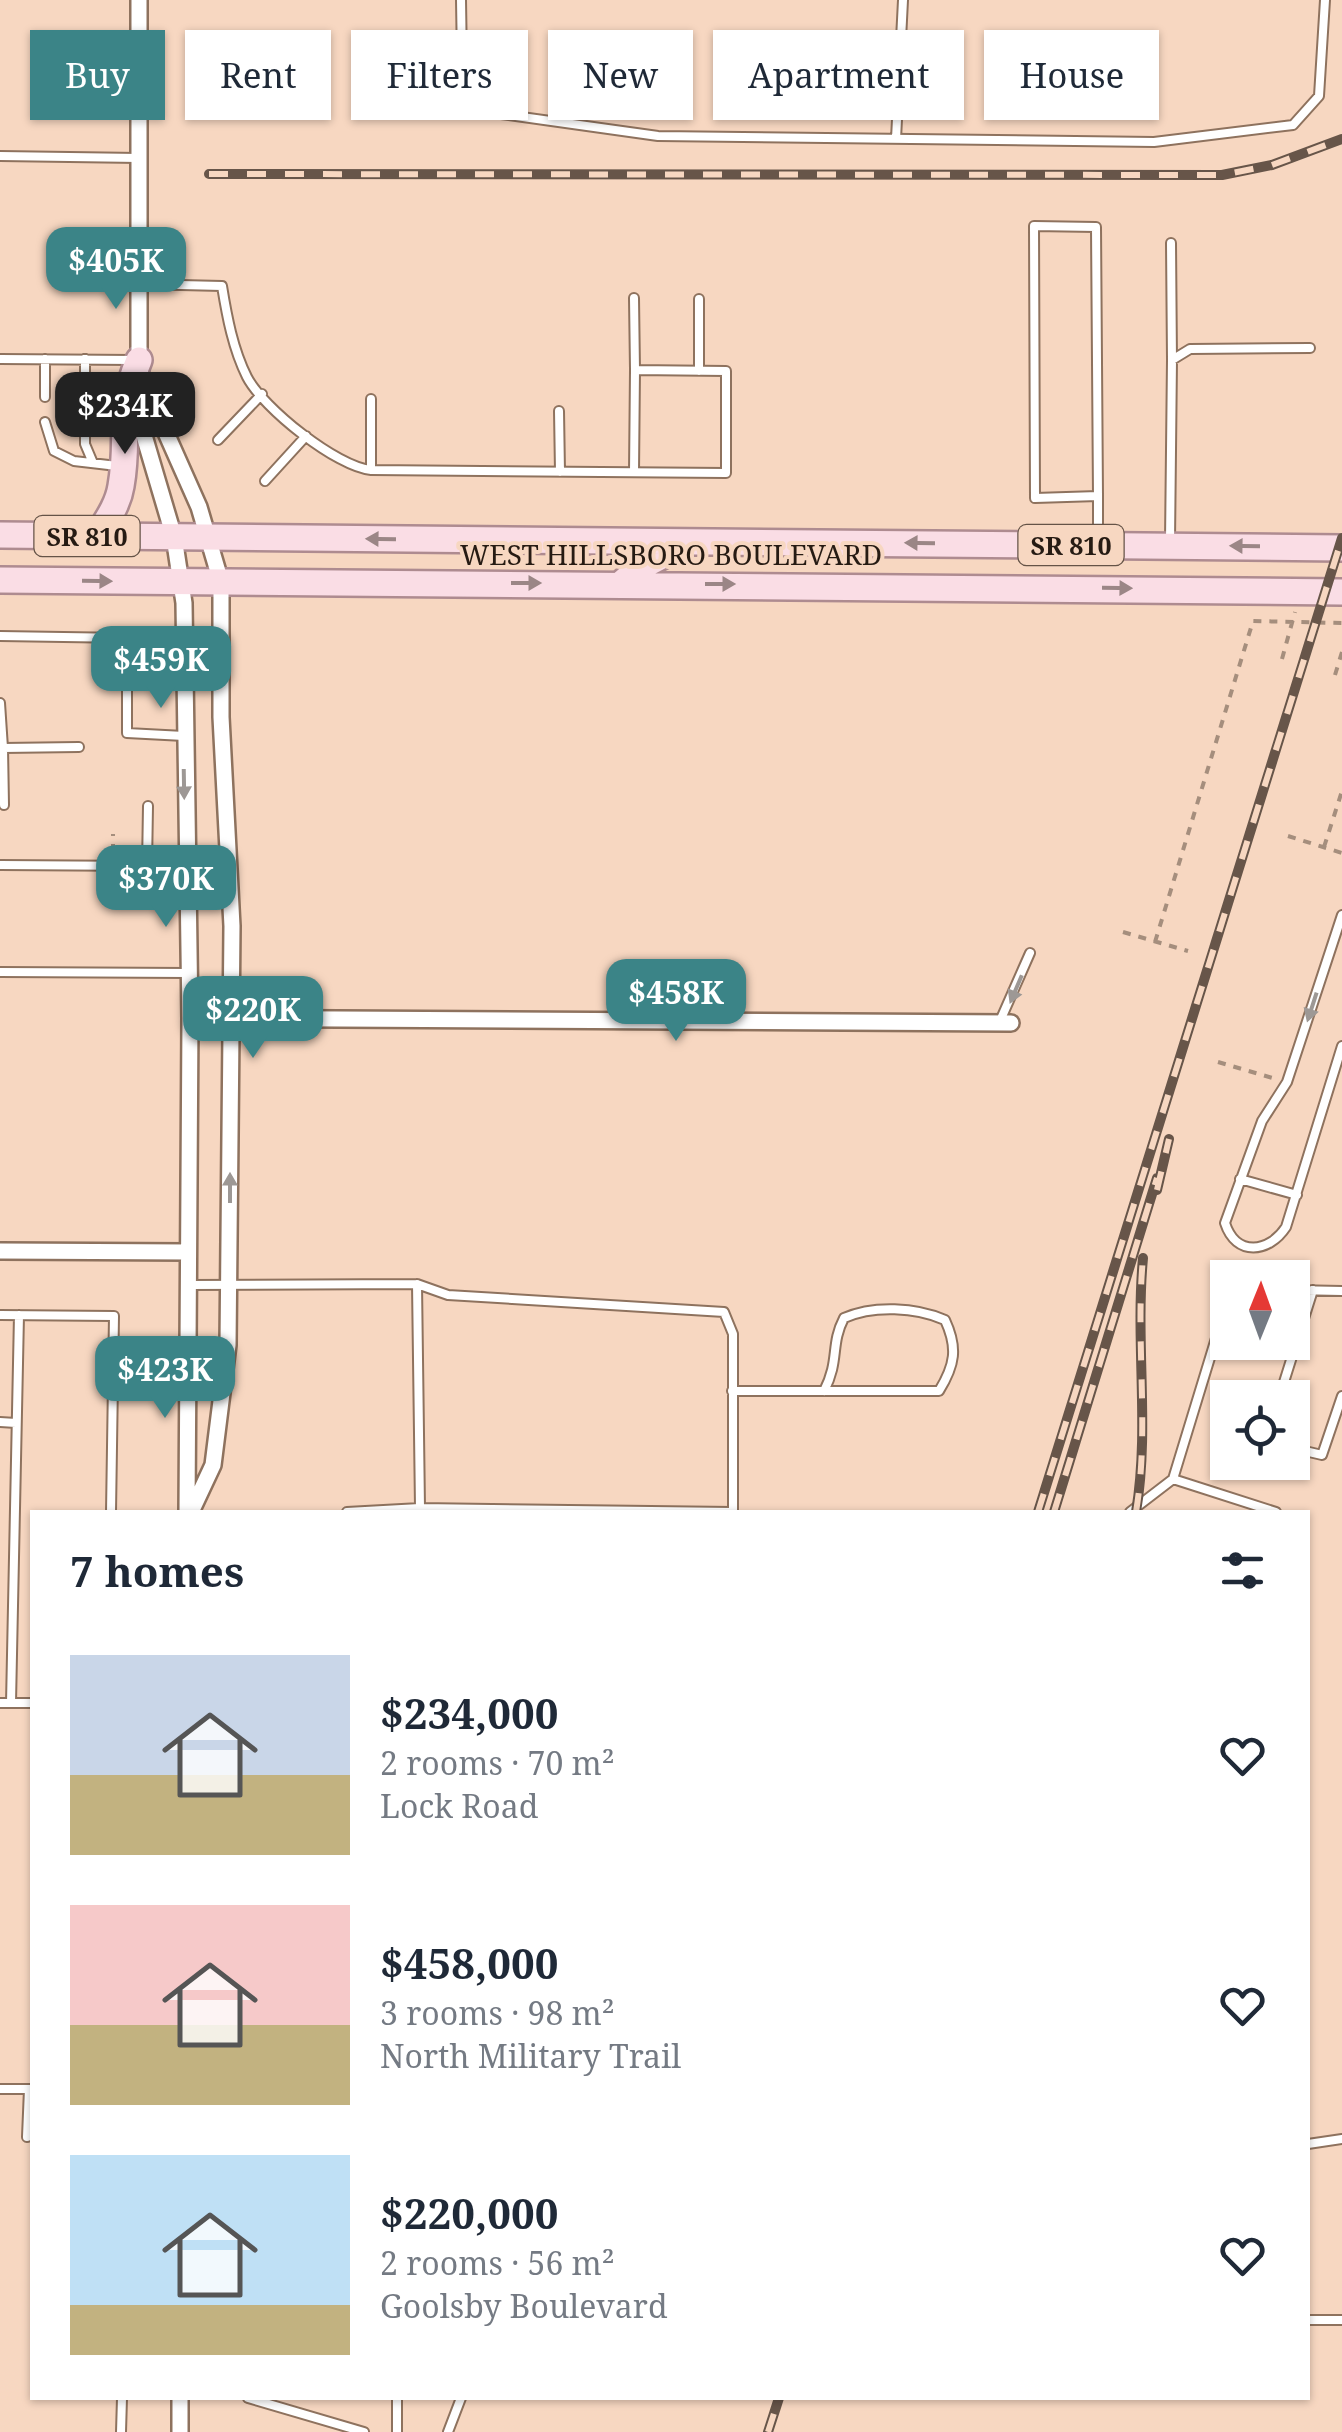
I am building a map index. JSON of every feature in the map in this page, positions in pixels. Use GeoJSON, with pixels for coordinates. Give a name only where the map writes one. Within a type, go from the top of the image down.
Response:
{"type":"FeatureCollection","features":[{"type":"Feature","properties":{"kind":"main road"},"geometry":{"type":"LineString","coordinates":[[97,536],[115,506],[122,466],[126,391],[138,360]]}},
{"type":"Feature","properties":{"kind":"main road","name":"WEST HILLSBORO BOULEVARD"},"geometry":{"type":"LineString","coordinates":[[0,535],[1342,548]]}},
{"type":"Feature","properties":{"kind":"main road"},"geometry":{"type":"LineString","coordinates":[[622,583],[639,568],[688,542]]}},
{"type":"Feature","properties":{"kind":"main road"},"geometry":{"type":"LineString","coordinates":[[1019,587],[1070,574],[1089,562],[1098,545]]}},
{"type":"Feature","properties":{"kind":"main road","name":"WEST HILLSBORO BOULEVARD"},"geometry":{"type":"LineString","coordinates":[[0,580],[1342,592]]}},
{"type":"Feature","properties":{"kind":"street"},"geometry":{"type":"LineString","coordinates":[[138,0],[138,360],[145,406],[140,422],[174,536],[183,582],[190,1018],[189,1510]]}},
{"type":"Feature","properties":{"kind":"street"},"geometry":{"type":"LineString","coordinates":[[145,406],[160,417],[210,537],[221,582],[231,1018],[228,1345],[213,1464],[190,1510]]}},
{"type":"Feature","properties":{"kind":"street"},"geometry":{"type":"LineString","coordinates":[[190,1018],[1005,1023]]}},
{"type":"Feature","properties":{"kind":"street"},"geometry":{"type":"LineString","coordinates":[[0,1251],[188,1252]]}},
{"type":"Feature","properties":{"kind":"street"},"geometry":{"type":"LineString","coordinates":[[180,2400],[180,2432]]}},
{"type":"Feature","properties":{"kind":"lane"},"geometry":{"type":"LineString","coordinates":[[461,0],[462,62],[473,99],[501,114],[658,136],[1154,142],[1293,125],[1319,96],[1325,0]]}},
{"type":"Feature","properties":{"kind":"lane"},"geometry":{"type":"LineString","coordinates":[[896,139],[903,0]]}},
{"type":"Feature","properties":{"kind":"lane"},"geometry":{"type":"LineString","coordinates":[[0,156],[139,158]]}},
{"type":"Feature","properties":{"kind":"lane"},"geometry":{"type":"LineString","coordinates":[[1098,496],[1035,498],[1034,226],[1096,227],[1098,496],[1098,545]]}},
{"type":"Feature","properties":{"kind":"lane"},"geometry":{"type":"LineString","coordinates":[[1170,243],[1170,546]]}},
{"type":"Feature","properties":{"kind":"lane"},"geometry":{"type":"LineString","coordinates":[[139,284],[222,286],[230,331],[249,382],[306,436],[353,469],[726,473],[726,371],[635,370]]}},
{"type":"Feature","properties":{"kind":"lane"},"geometry":{"type":"LineString","coordinates":[[634,298],[634,472]]}},
{"type":"Feature","properties":{"kind":"lane"},"geometry":{"type":"LineString","coordinates":[[698,371],[699,299]]}},
{"type":"Feature","properties":{"kind":"lane"},"geometry":{"type":"LineString","coordinates":[[1172,360],[1190,349],[1310,348]]}},
{"type":"Feature","properties":{"kind":"lane"},"geometry":{"type":"LineString","coordinates":[[0,359],[138,360]]}},
{"type":"Feature","properties":{"kind":"lane"},"geometry":{"type":"LineString","coordinates":[[45,359],[45,398]]}},
{"type":"Feature","properties":{"kind":"lane"},"geometry":{"type":"LineString","coordinates":[[85,359],[85,444],[93,463]]}},
{"type":"Feature","properties":{"kind":"lane"},"geometry":{"type":"LineString","coordinates":[[218,440],[262,394]]}},
{"type":"Feature","properties":{"kind":"lane"},"geometry":{"type":"LineString","coordinates":[[371,399],[371,470]]}},
{"type":"Feature","properties":{"kind":"lane"},"geometry":{"type":"LineString","coordinates":[[559,411],[560,472]]}},
{"type":"Feature","properties":{"kind":"lane"},"geometry":{"type":"LineString","coordinates":[[45,422],[54,451],[74,461],[122,466]]}},
{"type":"Feature","properties":{"kind":"lane"},"geometry":{"type":"LineString","coordinates":[[265,480],[306,436]]}},
{"type":"Feature","properties":{"kind":"lane"},"geometry":{"type":"LineString","coordinates":[[0,636],[126,638],[128,733],[184,736]]}},
{"type":"Feature","properties":{"kind":"lane"},"geometry":{"type":"LineString","coordinates":[[0,702],[4,805]]}},
{"type":"Feature","properties":{"kind":"lane"},"geometry":{"type":"LineString","coordinates":[[3,748],[79,747]]}},
{"type":"Feature","properties":{"kind":"lane"},"geometry":{"type":"LineString","coordinates":[[0,865],[147,866],[148,806]]}},
{"type":"Feature","properties":{"kind":"lane"},"geometry":{"type":"LineString","coordinates":[[1342,914],[1287,1082],[1262,1120],[1225,1223],[1229,1236],[1243,1246],[1261,1249],[1276,1242],[1296,1194],[1342,1046]]}},
{"type":"Feature","properties":{"kind":"lane"},"geometry":{"type":"LineString","coordinates":[[1005,1023],[1030,952]]}},
{"type":"Feature","properties":{"kind":"lane"},"geometry":{"type":"LineString","coordinates":[[0,972],[189,973]]}},
{"type":"Feature","properties":{"kind":"lane"},"geometry":{"type":"LineString","coordinates":[[1240,1178],[1296,1194]]}},
{"type":"Feature","properties":{"kind":"lane"},"geometry":{"type":"LineString","coordinates":[[188,1284],[417,1284],[448,1295],[724,1312],[733,1334],[733,1510]]}},
{"type":"Feature","properties":{"kind":"lane"},"geometry":{"type":"LineString","coordinates":[[417,1284],[420,1508]]}},
{"type":"Feature","properties":{"kind":"lane"},"geometry":{"type":"LineString","coordinates":[[1285,1380],[1313,1290],[1342,1291]]}},
{"type":"Feature","properties":{"kind":"lane"},"geometry":{"type":"LineString","coordinates":[[732,1390],[938,1391],[952,1370],[955,1342],[945,1320],[925,1311],[859,1311],[844,1318],[837,1331],[837,1365],[824,1390]]}},
{"type":"Feature","properties":{"kind":"lane"},"geometry":{"type":"LineString","coordinates":[[0,1315],[114,1316],[111,1510]]}},
{"type":"Feature","properties":{"kind":"lane"},"geometry":{"type":"LineString","coordinates":[[10,1703],[18,1315]]}},
{"type":"Feature","properties":{"kind":"lane"},"geometry":{"type":"LineString","coordinates":[[114,1342],[188,1343]]}},
{"type":"Feature","properties":{"kind":"lane"},"geometry":{"type":"LineString","coordinates":[[1133,1510],[1173,1480],[1210,1358]]}},
{"type":"Feature","properties":{"kind":"lane"},"geometry":{"type":"LineString","coordinates":[[1310,1452],[1322,1455],[1342,1396]]}},
{"type":"Feature","properties":{"kind":"lane"},"geometry":{"type":"LineString","coordinates":[[0,1422],[16,1422]]}},
{"type":"Feature","properties":{"kind":"lane"},"geometry":{"type":"LineString","coordinates":[[1173,1480],[1270,1510]]}},
{"type":"Feature","properties":{"kind":"lane"},"geometry":{"type":"LineString","coordinates":[[384,1510],[547,1510]]}},
{"type":"Feature","properties":{"kind":"lane"},"geometry":{"type":"LineString","coordinates":[[0,1560],[14,1560]]}},
{"type":"Feature","properties":{"kind":"lane"},"geometry":{"type":"LineString","coordinates":[[0,1664],[11,1664]]}},
{"type":"Feature","properties":{"kind":"lane"},"geometry":{"type":"LineString","coordinates":[[0,1704],[30,1703]]}},
{"type":"Feature","properties":{"kind":"lane"},"geometry":{"type":"LineString","coordinates":[[0,2090],[30,2089]]}},
{"type":"Feature","properties":{"kind":"lane"},"geometry":{"type":"LineString","coordinates":[[27,2137],[30,2101]]}},
{"type":"Feature","properties":{"kind":"lane"},"geometry":{"type":"LineString","coordinates":[[1310,2144],[1342,2139]]}},
{"type":"Feature","properties":{"kind":"lane"},"geometry":{"type":"LineString","coordinates":[[1310,2320],[1342,2320]]}},
{"type":"Feature","properties":{"kind":"lane"},"geometry":{"type":"LineString","coordinates":[[122,2400],[122,2432]]}},
{"type":"Feature","properties":{"kind":"lane"},"geometry":{"type":"LineString","coordinates":[[255,2400],[364,2432]]}},
{"type":"Feature","properties":{"kind":"lane"},"geometry":{"type":"LineString","coordinates":[[397,2400],[397,2432]]}},
{"type":"Feature","properties":{"kind":"lane"},"geometry":{"type":"LineString","coordinates":[[448,2432],[460,2400]]}},
{"type":"Feature","properties":{"kind":"path"},"geometry":{"type":"LineString","coordinates":[[1282,660],[1296,612]]}},
{"type":"Feature","properties":{"kind":"path"},"geometry":{"type":"LineString","coordinates":[[1154,942],[1253,621],[1342,623]]}},
{"type":"Feature","properties":{"kind":"path"},"geometry":{"type":"LineString","coordinates":[[1335,675],[1342,652]]}},
{"type":"Feature","properties":{"kind":"path"},"geometry":{"type":"LineString","coordinates":[[1324,848],[1342,791]]}},
{"type":"Feature","properties":{"kind":"path"},"geometry":{"type":"LineString","coordinates":[[1288,836],[1342,853]]}},
{"type":"Feature","properties":{"kind":"path"},"geometry":{"type":"LineString","coordinates":[[1123,932],[1188,951]]}},
{"type":"Feature","properties":{"kind":"railway"},"geometry":{"type":"LineString","coordinates":[[209,174],[1222,175],[1272,165],[1342,139]]}},
{"type":"Feature","properties":{"kind":"railway"},"geometry":{"type":"LineString","coordinates":[[1039,1510],[1342,538]]}},
{"type":"Feature","properties":{"kind":"railway"},"geometry":{"type":"LineString","coordinates":[[1157,1190],[1169,1139]]}},
{"type":"Feature","properties":{"kind":"railway"},"geometry":{"type":"LineString","coordinates":[[1055,1510],[1157,1178]]}},
{"type":"Feature","properties":{"kind":"railway"},"geometry":{"type":"LineString","coordinates":[[1136,1510],[1142,1449],[1143,1258]]}},
{"type":"Feature","properties":{"kind":"railway"},"geometry":{"type":"LineString","coordinates":[[768,2432],[778,2400]]}}]}
